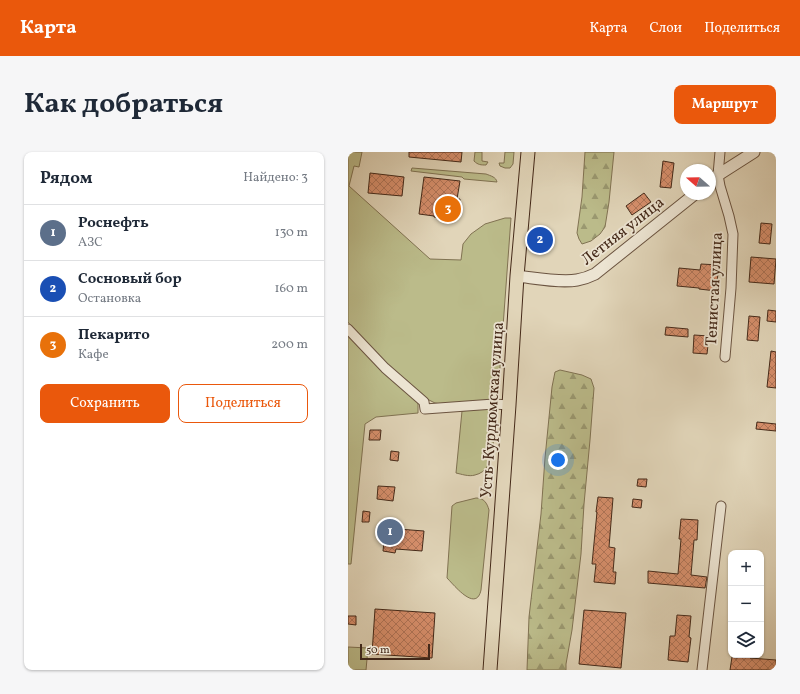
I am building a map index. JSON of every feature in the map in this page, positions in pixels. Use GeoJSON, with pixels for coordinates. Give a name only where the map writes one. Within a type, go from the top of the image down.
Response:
{"type":"FeatureCollection","features":[{"type":"Feature","properties":{"kind":"main road","name":"Усть-Курдюмская улица"},"geometry":{"type":"LineString","coordinates":[[490,670],[517,276],[528,152]]}},
{"type":"Feature","properties":{"kind":"street","name":"Тенистая улица"},"geometry":{"type":"LineString","coordinates":[[716,169],[720,152]]}},
{"type":"Feature","properties":{"kind":"street"},"geometry":{"type":"LineString","coordinates":[[716,177],[754,152]]}},
{"type":"Feature","properties":{"kind":"street","name":"Тенистая улица"},"geometry":{"type":"LineString","coordinates":[[716,181],[720,186],[733,234],[731,288],[725,357]]}},
{"type":"Feature","properties":{"kind":"street","name":"Летняя улица"},"geometry":{"type":"LineString","coordinates":[[517,276],[561,281],[588,278],[595,274],[687,200]]}},
{"type":"Feature","properties":{"kind":"street"},"geometry":{"type":"LineString","coordinates":[[348,329],[385,368],[424,402],[425,409],[494,404],[509,405]]}},
{"type":"Feature","properties":{"kind":"street"},"geometry":{"type":"LineString","coordinates":[[702,670],[721,506]]}},
{"type":"Feature","properties":{"kind":"green space"},"geometry":{"type":"Polygon","coordinates":[[[348,152],[362,152],[359,167],[354,166],[349,186],[430,259],[461,260],[463,244],[471,234],[485,224],[505,218],[511,218],[499,381],[496,392],[489,400],[441,404],[425,398],[389,366],[364,341],[348,322],[348,152]]]}},
{"type":"Feature","properties":{"kind":"green space"},"geometry":{"type":"Polygon","coordinates":[[[475,152],[482,152],[482,161],[488,162],[486,165],[474,161],[475,152]]]}},
{"type":"Feature","properties":{"kind":"green space"},"geometry":{"type":"Polygon","coordinates":[[[505,152],[514,152],[513,164],[510,168],[500,166],[499,163],[504,163],[505,152]]]}},
{"type":"Feature","properties":{"kind":"green space"},"geometry":{"type":"Polygon","coordinates":[[[585,152],[614,152],[605,227],[600,234],[591,241],[582,244],[577,233],[582,197],[585,152]]]}},
{"type":"Feature","properties":{"kind":"green space"},"geometry":{"type":"Polygon","coordinates":[[[412,168],[486,174],[494,178],[497,182],[464,179],[462,177],[411,171],[412,168]]]}},
{"type":"Feature","properties":{"kind":"green space"},"geometry":{"type":"Polygon","coordinates":[[[348,335],[383,371],[418,401],[418,413],[376,417],[365,424],[351,564],[348,564],[348,335]]]}},
{"type":"Feature","properties":{"kind":"green space"},"geometry":{"type":"Polygon","coordinates":[[[560,370],[582,375],[591,379],[594,388],[581,554],[566,670],[527,670],[529,617],[541,514],[552,387],[555,372],[560,370]]]}},
{"type":"Feature","properties":{"kind":"green space"},"geometry":{"type":"Polygon","coordinates":[[[486,408],[493,415],[493,450],[488,466],[482,472],[473,476],[456,473],[462,411],[486,408]]]}},
{"type":"Feature","properties":{"kind":"green space"},"geometry":{"type":"Polygon","coordinates":[[[476,498],[485,501],[489,510],[481,590],[475,599],[465,595],[447,578],[452,506],[456,503],[476,498]]]}},
{"type":"Feature","properties":{"kind":"green space"},"geometry":{"type":"Polygon","coordinates":[[[348,647],[368,648],[366,670],[348,670],[348,647]]]}},
{"type":"Feature","properties":{"kind":"building"},"geometry":{"type":"Polygon","coordinates":[[[409,152],[462,152],[461,162],[409,157],[409,152]]]}},
{"type":"Feature","properties":{"kind":"building"},"geometry":{"type":"Polygon","coordinates":[[[663,161],[674,163],[671,188],[660,187],[663,161]]]}},
{"type":"Feature","properties":{"kind":"building"},"geometry":{"type":"Polygon","coordinates":[[[370,173],[404,177],[402,196],[368,193],[370,173]]]}},
{"type":"Feature","properties":{"kind":"building"},"geometry":{"type":"Polygon","coordinates":[[[424,177],[460,181],[457,199],[460,199],[458,219],[455,220],[419,214],[424,177]]]}},
{"type":"Feature","properties":{"kind":"building"},"geometry":{"type":"Polygon","coordinates":[[[644,193],[651,202],[632,215],[626,206],[644,193]]]}},
{"type":"Feature","properties":{"kind":"building"},"geometry":{"type":"Polygon","coordinates":[[[761,223],[772,224],[770,244],[759,243],[761,223]]]}},
{"type":"Feature","properties":{"kind":"building"},"geometry":{"type":"Polygon","coordinates":[[[751,257],[776,259],[774,284],[749,282],[751,257]]]}},
{"type":"Feature","properties":{"kind":"building"},"geometry":{"type":"Polygon","coordinates":[[[701,264],[719,265],[716,291],[677,286],[679,268],[700,270],[701,264]]]}},
{"type":"Feature","properties":{"kind":"building"},"geometry":{"type":"Polygon","coordinates":[[[768,310],[776,311],[776,322],[767,321],[768,310]]]}},
{"type":"Feature","properties":{"kind":"building"},"geometry":{"type":"Polygon","coordinates":[[[749,316],[760,317],[758,341],[747,340],[749,316]]]}},
{"type":"Feature","properties":{"kind":"building"},"geometry":{"type":"Polygon","coordinates":[[[666,327],[688,329],[688,337],[665,335],[666,327]]]}},
{"type":"Feature","properties":{"kind":"building"},"geometry":{"type":"Polygon","coordinates":[[[694,335],[709,336],[707,354],[693,353],[694,335]]]}},
{"type":"Feature","properties":{"kind":"building"},"geometry":{"type":"Polygon","coordinates":[[[771,351],[776,352],[776,388],[767,387],[771,351]]]}},
{"type":"Feature","properties":{"kind":"building"},"geometry":{"type":"Polygon","coordinates":[[[757,422],[776,424],[776,431],[756,429],[757,422]]]}},
{"type":"Feature","properties":{"kind":"building"},"geometry":{"type":"Polygon","coordinates":[[[370,430],[381,430],[380,440],[369,440],[370,430]]]}},
{"type":"Feature","properties":{"kind":"building"},"geometry":{"type":"Polygon","coordinates":[[[391,451],[399,452],[398,461],[390,460],[391,451]]]}},
{"type":"Feature","properties":{"kind":"building"},"geometry":{"type":"Polygon","coordinates":[[[638,479],[647,479],[646,487],[637,486],[638,479]]]}},
{"type":"Feature","properties":{"kind":"building"},"geometry":{"type":"Polygon","coordinates":[[[378,486],[395,487],[393,501],[377,499],[378,486]]]}},
{"type":"Feature","properties":{"kind":"building"},"geometry":{"type":"Polygon","coordinates":[[[598,497],[613,498],[609,547],[615,548],[613,572],[616,572],[615,584],[594,582],[596,564],[592,564],[598,497]]]}},
{"type":"Feature","properties":{"kind":"building"},"geometry":{"type":"Polygon","coordinates":[[[633,499],[642,500],[641,508],[632,507],[633,499]]]}},
{"type":"Feature","properties":{"kind":"building"},"geometry":{"type":"Polygon","coordinates":[[[363,511],[370,512],[369,522],[362,522],[363,511]]]}},
{"type":"Feature","properties":{"kind":"building"},"geometry":{"type":"Polygon","coordinates":[[[681,519],[698,520],[697,540],[694,540],[691,575],[707,577],[705,588],[648,583],[648,571],[678,574],[681,519]]]}},
{"type":"Feature","properties":{"kind":"building"},"geometry":{"type":"Polygon","coordinates":[[[386,522],[399,523],[398,529],[424,531],[422,551],[396,549],[395,553],[383,551],[386,522]]]}},
{"type":"Feature","properties":{"kind":"building"},"geometry":{"type":"Polygon","coordinates":[[[375,609],[435,613],[432,658],[372,654],[375,609]]]}},
{"type":"Feature","properties":{"kind":"building"},"geometry":{"type":"Polygon","coordinates":[[[584,610],[626,613],[621,668],[579,664],[584,610]]]}},
{"type":"Feature","properties":{"kind":"building"},"geometry":{"type":"Polygon","coordinates":[[[677,615],[691,616],[689,637],[691,638],[688,662],[668,660],[670,636],[675,636],[677,615]]]}},
{"type":"Feature","properties":{"kind":"building"},"geometry":{"type":"Polygon","coordinates":[[[348,616],[356,616],[356,625],[348,624],[348,616]]]}},
{"type":"Feature","properties":{"kind":"building"},"geometry":{"type":"Polygon","coordinates":[[[732,658],[776,660],[776,670],[730,670],[732,658]]]}},
{"type":"Feature","properties":{"kind":"place","name":"Пекарито"},"geometry":{"type":"Point","coordinates":[448,209]}},
{"type":"Feature","properties":{"kind":"place","name":"Сосновый бор"},"geometry":{"type":"Point","coordinates":[540,240]}},
{"type":"Feature","properties":{"kind":"place","name":"Роснефть"},"geometry":{"type":"Point","coordinates":[390,532]}}]}
